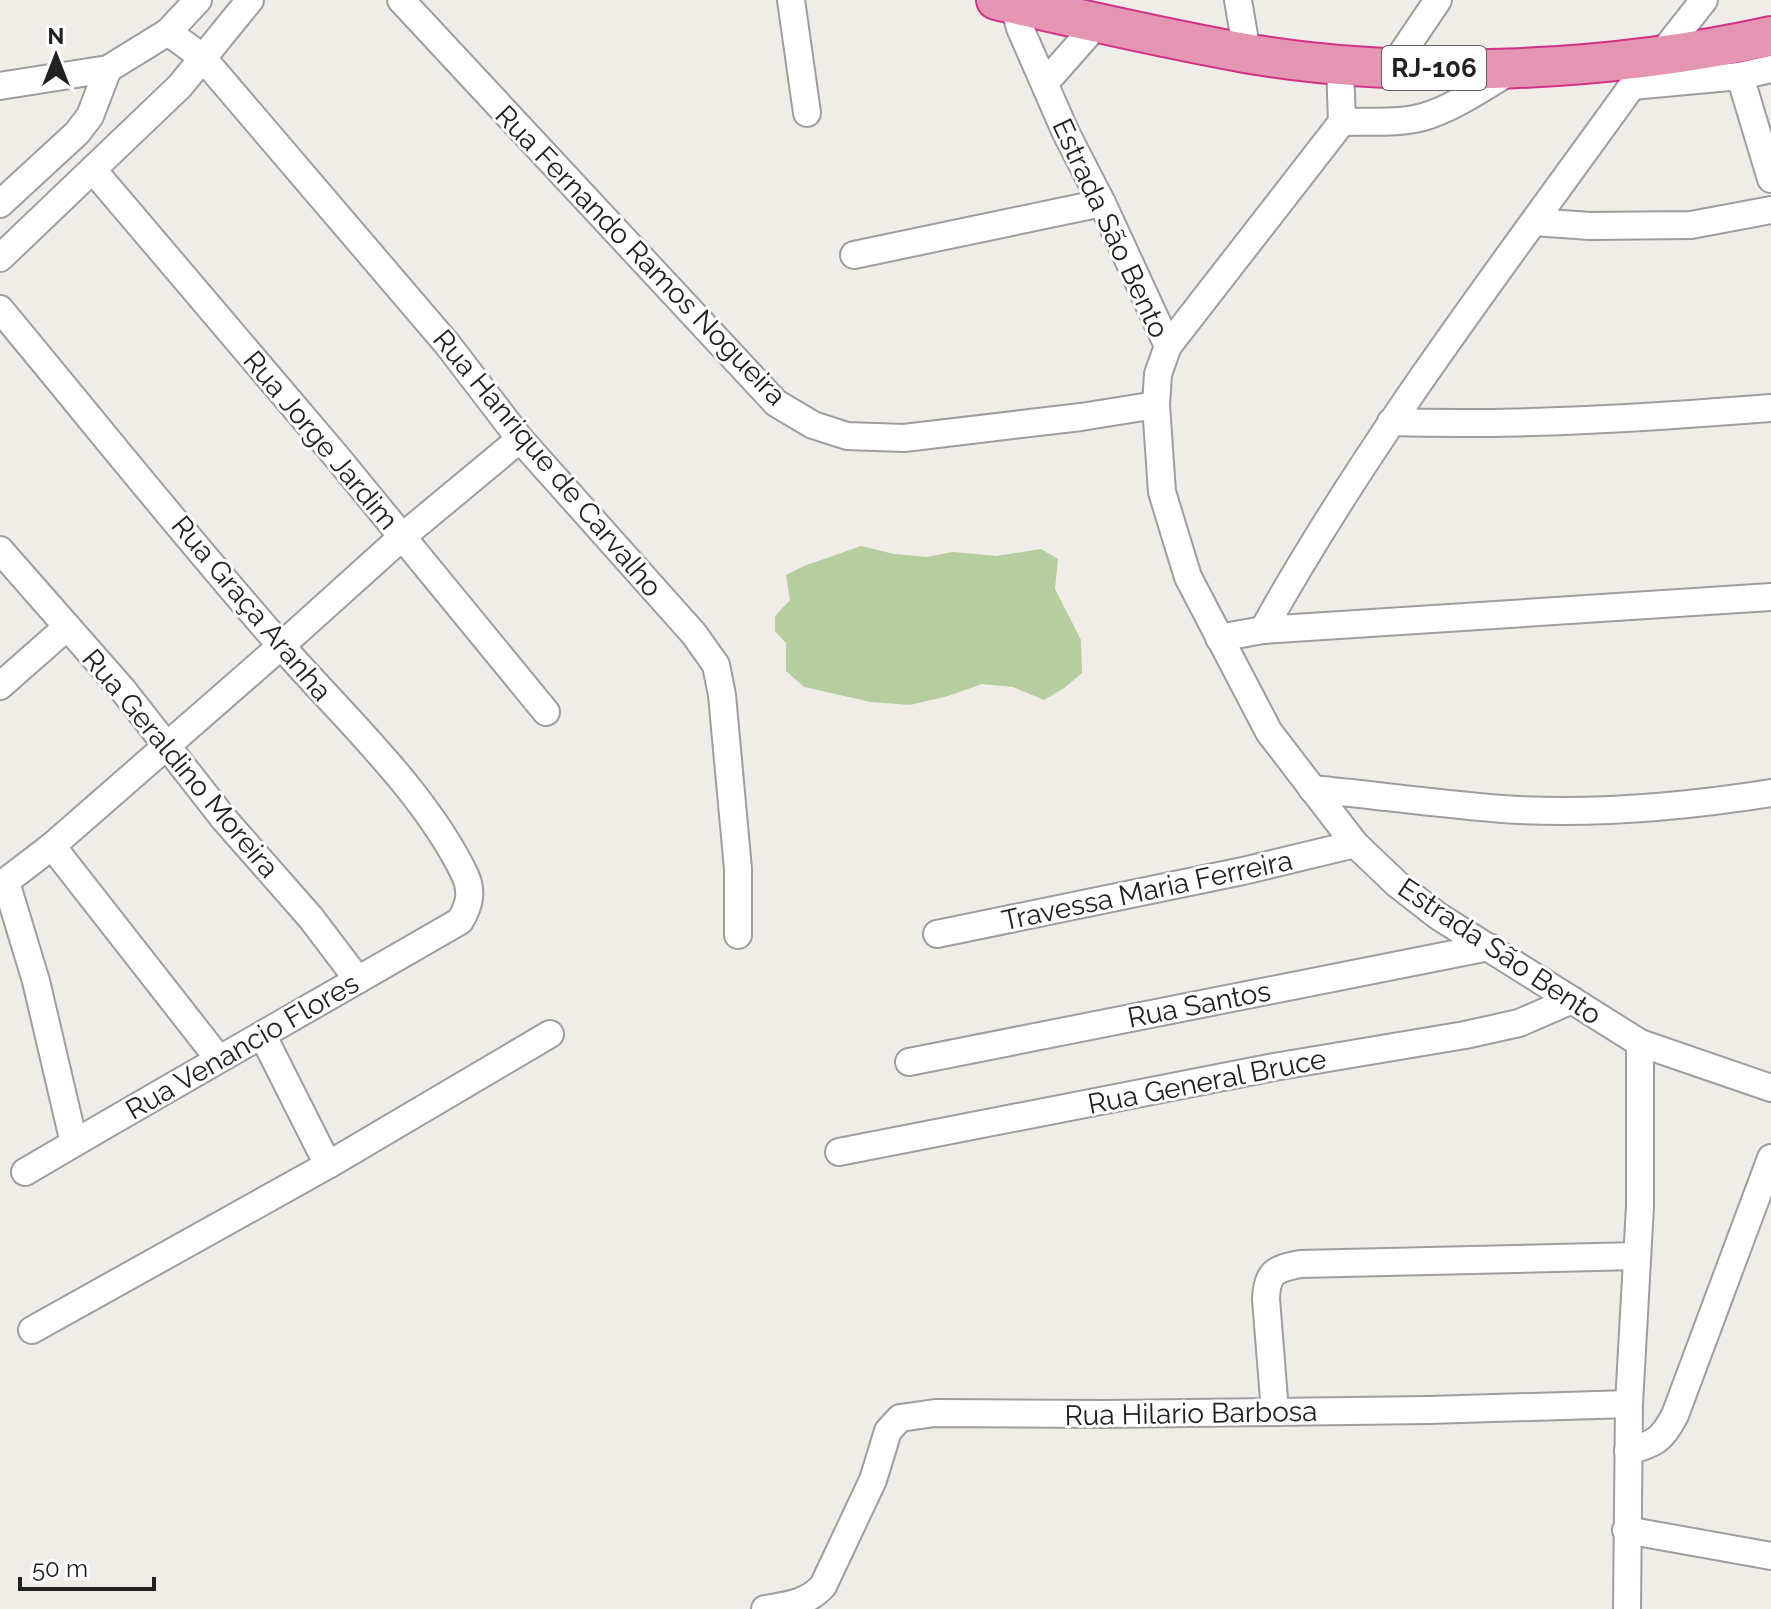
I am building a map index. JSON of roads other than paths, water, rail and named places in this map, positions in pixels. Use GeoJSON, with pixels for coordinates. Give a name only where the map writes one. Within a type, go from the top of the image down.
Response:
{"type":"FeatureCollection","features":[{"type":"Feature","properties":{"kind":"highway","name":"RJ-106"},"geometry":{"type":"LineString","coordinates":[[1005,2],[1097,24],[1247,53],[1392,68],[1517,67],[1659,57],[1771,36]]}},
{"type":"Feature","properties":{"kind":"street"},"geometry":{"type":"LineString","coordinates":[[0,86],[108,69],[168,32],[198,0]]}},
{"type":"Feature","properties":{"kind":"street"},"geometry":{"type":"LineString","coordinates":[[0,258],[180,86],[250,0]]}},
{"type":"Feature","properties":{"kind":"street","name":"Rua Fernando Ramos Nogueira"},"geometry":{"type":"LineString","coordinates":[[401,0],[776,403],[813,425],[847,436],[904,438],[1156,405]]}},
{"type":"Feature","properties":{"kind":"street"},"geometry":{"type":"LineString","coordinates":[[791,0],[807,113]]}},
{"type":"Feature","properties":{"kind":"street"},"geometry":{"type":"LineString","coordinates":[[1238,0],[1247,53]]}},
{"type":"Feature","properties":{"kind":"street"},"geometry":{"type":"LineString","coordinates":[[1392,68],[1438,0]]}},
{"type":"Feature","properties":{"kind":"street"},"geometry":{"type":"LineString","coordinates":[[1263,630],[1341,496],[1391,422],[1632,86],[1704,0]]}},
{"type":"Feature","properties":{"kind":"street","name":"Estrada São Bento"},"geometry":{"type":"LineString","coordinates":[[1005,2],[1020,28],[1066,133],[1168,346],[1158,374],[1156,405],[1162,492],[1188,577],[1269,732],[1355,844],[1397,884],[1438,916],[1640,1043],[1771,1088]]}},
{"type":"Feature","properties":{"kind":"street","name":"Estrada São Bento"},"geometry":{"type":"LineString","coordinates":[[1045,83],[1097,24]]}},
{"type":"Feature","properties":{"kind":"street","name":"Rua Hanrique de Carvalho"},"geometry":{"type":"LineString","coordinates":[[168,32],[202,57],[418,309],[520,439],[694,634],[716,665],[722,695],[735,836],[738,935]]}},
{"type":"Feature","properties":{"kind":"street"},"geometry":{"type":"LineString","coordinates":[[1168,346],[1342,122],[1340,64]]}},
{"type":"Feature","properties":{"kind":"street"},"geometry":{"type":"LineString","coordinates":[[1342,122],[1425,117],[1517,67]]}},
{"type":"Feature","properties":{"kind":"street"},"geometry":{"type":"LineString","coordinates":[[0,204],[77,133],[90,116],[108,69]]}},
{"type":"Feature","properties":{"kind":"street"},"geometry":{"type":"LineString","coordinates":[[1632,86],[1740,76],[1771,69]]}},
{"type":"Feature","properties":{"kind":"street"},"geometry":{"type":"LineString","coordinates":[[1740,76],[1771,179]]}},
{"type":"Feature","properties":{"kind":"street","name":"Rua Jorge Jardim"},"geometry":{"type":"LineString","coordinates":[[93,170],[336,456],[546,712]]}},
{"type":"Feature","properties":{"kind":"street"},"geometry":{"type":"LineString","coordinates":[[854,255],[1102,203]]}},
{"type":"Feature","properties":{"kind":"street"},"geometry":{"type":"LineString","coordinates":[[1534,222],[1691,225],[1771,210]]}},
{"type":"Feature","properties":{"kind":"street","name":"Rua Graça Aranha"},"geometry":{"type":"LineString","coordinates":[[0,309],[281,646],[427,814],[467,879],[469,905],[460,921]]}},
{"type":"Feature","properties":{"kind":"street"},"geometry":{"type":"LineString","coordinates":[[1391,422],[1476,425],[1771,408]]}},
{"type":"Feature","properties":{"kind":"street"},"geometry":{"type":"LineString","coordinates":[[74,1143],[36,981],[3,884],[52,846],[402,537],[520,439]]}},
{"type":"Feature","properties":{"kind":"street","name":"Rua Geraldino Moreira"},"geometry":{"type":"LineString","coordinates":[[0,550],[166,744],[224,819],[311,918],[358,980]]}},
{"type":"Feature","properties":{"kind":"street"},"geometry":{"type":"LineString","coordinates":[[1219,638],[1263,630],[1771,597]]}},
{"type":"Feature","properties":{"kind":"street"},"geometry":{"type":"LineString","coordinates":[[0,686],[67,627]]}},
{"type":"Feature","properties":{"kind":"street"},"geometry":{"type":"LineString","coordinates":[[1312,789],[1503,809],[1582,811],[1653,808],[1771,793]]}},
{"type":"Feature","properties":{"kind":"street","name":"Travessa Maria Ferreira"},"geometry":{"type":"LineString","coordinates":[[937,934],[1243,871],[1355,844]]}},
{"type":"Feature","properties":{"kind":"street"},"geometry":{"type":"LineString","coordinates":[[52,846],[218,1058]]}},
{"type":"Feature","properties":{"kind":"street","name":"Rua Venancio Flores"},"geometry":{"type":"LineString","coordinates":[[25,1172],[460,921]]}},
{"type":"Feature","properties":{"kind":"street","name":"Rua Santos"},"geometry":{"type":"LineString","coordinates":[[909,1062],[1489,947]]}},
{"type":"Feature","properties":{"kind":"street","name":"Rua General Bruce"},"geometry":{"type":"LineString","coordinates":[[839,1152],[1274,1067],[1465,1035],[1519,1023],[1572,1000]]}},
{"type":"Feature","properties":{"kind":"street"},"geometry":{"type":"LineString","coordinates":[[32,1330],[328,1165],[550,1034]]}},
{"type":"Feature","properties":{"kind":"street"},"geometry":{"type":"LineString","coordinates":[[263,1036],[328,1165]]}},
{"type":"Feature","properties":{"kind":"street"},"geometry":{"type":"LineString","coordinates":[[1627,1609],[1629,1404],[1640,1206],[1640,1043]]}},
{"type":"Feature","properties":{"kind":"street"},"geometry":{"type":"LineString","coordinates":[[1628,1451],[1660,1440],[1675,1415],[1771,1158]]}},
{"type":"Feature","properties":{"kind":"street"},"geometry":{"type":"LineString","coordinates":[[1275,1412],[1266,1299],[1267,1285],[1279,1268],[1300,1264],[1637,1256]]}},
{"type":"Feature","properties":{"kind":"street","name":"Rua Hilario Barbosa"},"geometry":{"type":"LineString","coordinates":[[765,1609],[800,1603],[812,1598],[823,1586],[873,1480],[888,1431],[900,1418],[935,1413],[1275,1412],[1629,1404]]}},
{"type":"Feature","properties":{"kind":"street"},"geometry":{"type":"LineString","coordinates":[[1626,1530],[1771,1556]]}}]}
